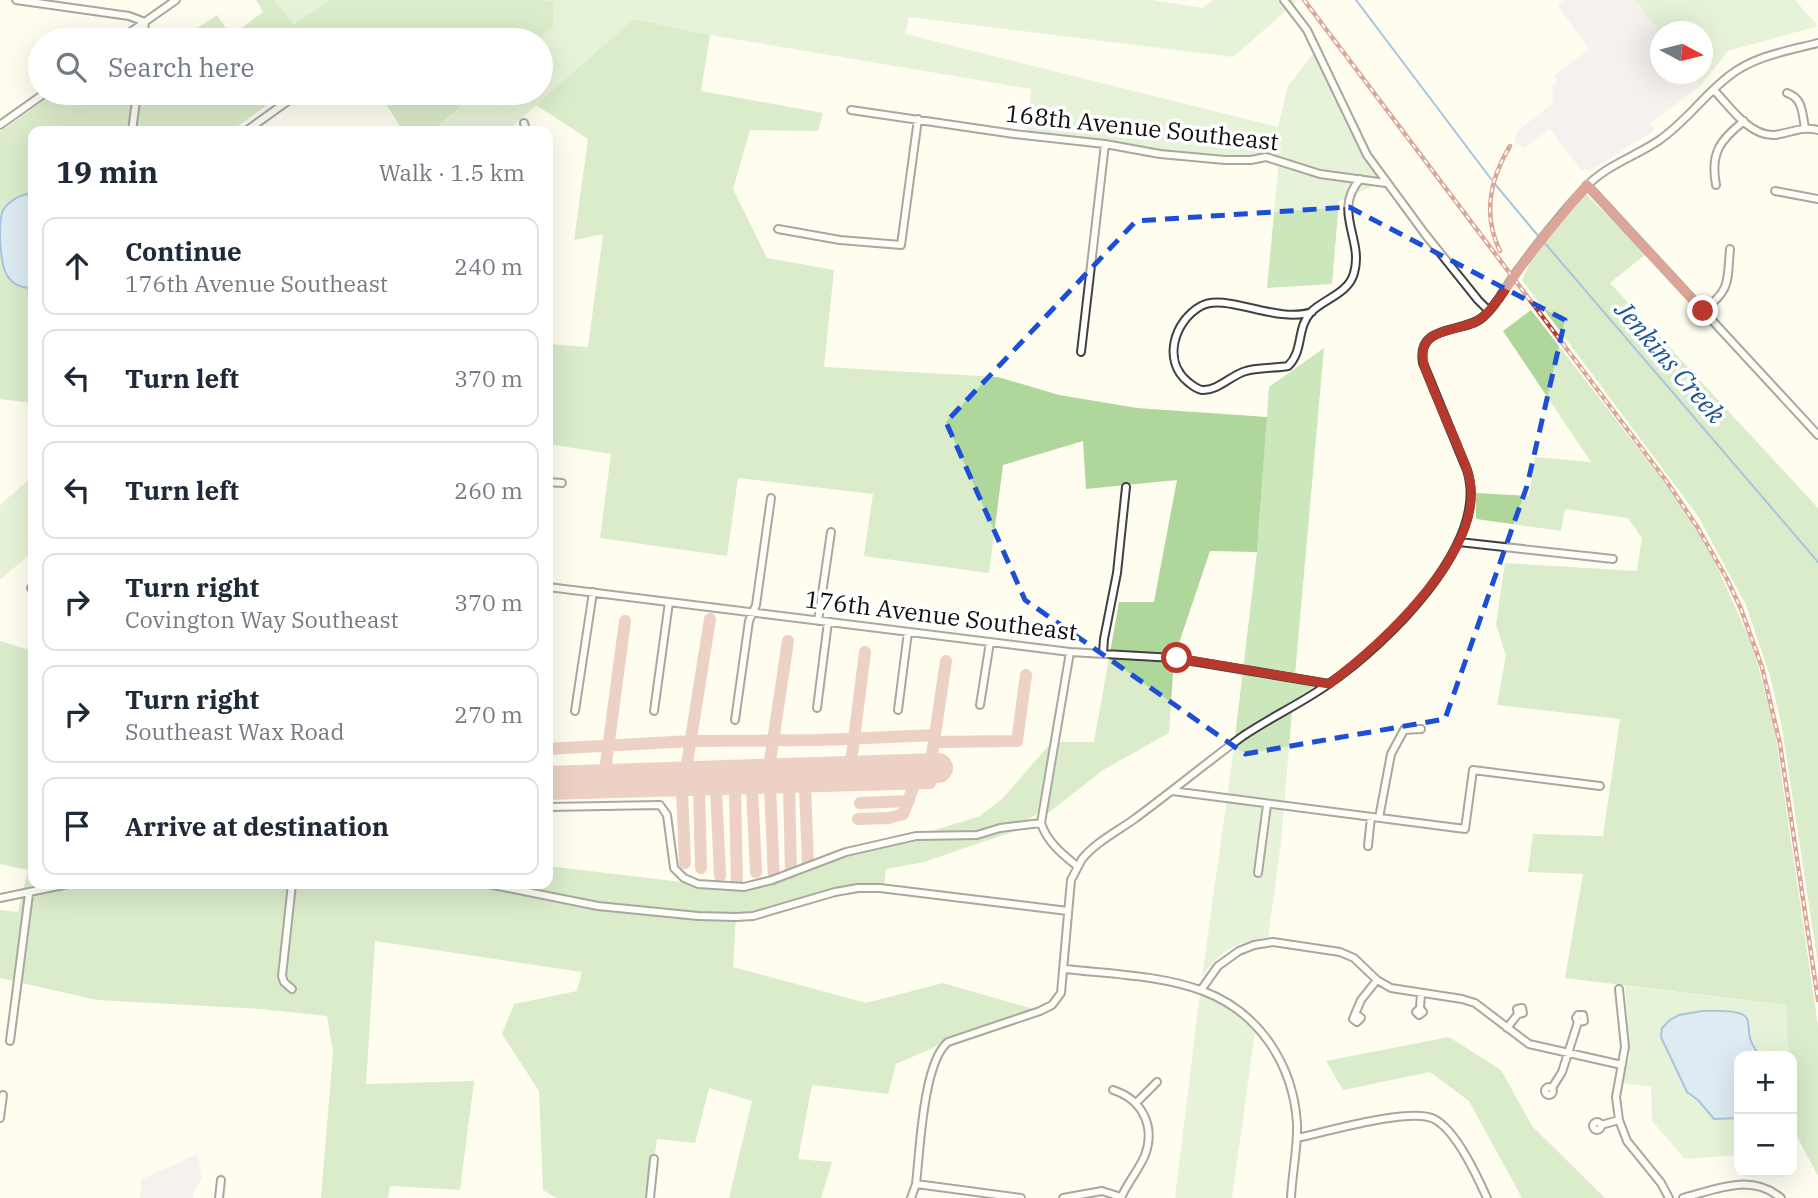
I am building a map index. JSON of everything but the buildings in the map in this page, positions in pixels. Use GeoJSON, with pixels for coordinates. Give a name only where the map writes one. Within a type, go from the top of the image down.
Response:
{"type":"FeatureCollection","features":[{"type":"Feature","properties":{"kind":"street"},"geometry":{"type":"LineString","coordinates":[[16,0],[129,16],[145,22]]}},
{"type":"Feature","properties":{"kind":"street"},"geometry":{"type":"LineString","coordinates":[[136,28],[176,0]]}},
{"type":"Feature","properties":{"kind":"street"},"geometry":{"type":"LineString","coordinates":[[1284,0],[1307,30],[1367,155],[1489,311]]}},
{"type":"Feature","properties":{"kind":"street"},"geometry":{"type":"LineString","coordinates":[[144,28],[145,22]]}},
{"type":"Feature","properties":{"kind":"street"},"geometry":{"type":"LineString","coordinates":[[911,1198],[916,1184],[930,1073],[939,1051],[948,1042],[1040,1011],[1052,1005],[1061,993],[1072,880],[1077,866],[1087,853],[1244,735],[1329,684],[1365,655],[1395,626],[1438,576],[1459,542],[1471,503],[1469,477],[1422,357],[1424,347],[1430,339],[1444,331],[1475,323],[1489,311],[1546,233],[1587,185],[1606,170],[1667,134],[1729,76],[1758,59],[1818,43]]}},
{"type":"Feature","properties":{"kind":"street"},"geometry":{"type":"LineString","coordinates":[[1714,90],[1744,121],[1766,134],[1805,128],[1818,130]]}},
{"type":"Feature","properties":{"kind":"street"},"geometry":{"type":"LineString","coordinates":[[1787,93],[1796,97],[1801,106],[1805,128]]}},
{"type":"Feature","properties":{"kind":"street"},"geometry":{"type":"LineString","coordinates":[[0,125],[28,105]]}},
{"type":"Feature","properties":{"kind":"street"},"geometry":{"type":"LineString","coordinates":[[133,126],[135,105]]}},
{"type":"Feature","properties":{"kind":"street"},"geometry":{"type":"LineString","coordinates":[[253,126],[282,105]]}},
{"type":"Feature","properties":{"kind":"street","name":"168th Avenue Southeast"},"geometry":{"type":"LineString","coordinates":[[851,110],[1014,134],[1105,144],[1160,154],[1244,160],[1266,157],[1320,174],[1387,183]]}},
{"type":"Feature","properties":{"kind":"street"},"geometry":{"type":"LineString","coordinates":[[779,229],[841,240],[901,246],[918,120]]}},
{"type":"Feature","properties":{"kind":"street"},"geometry":{"type":"LineString","coordinates":[[1716,185],[1718,148],[1723,139],[1744,121]]}},
{"type":"Feature","properties":{"kind":"street"},"geometry":{"type":"LineString","coordinates":[[1081,352],[1105,144]]}},
{"type":"Feature","properties":{"kind":"street"},"geometry":{"type":"LineString","coordinates":[[1312,312],[1297,315],[1269,313],[1233,304],[1205,304],[1178,330],[1172,346],[1174,360],[1183,378],[1197,390],[1206,390],[1246,371],[1288,366],[1297,355],[1300,332],[1312,312],[1347,286],[1352,278],[1356,263],[1347,205],[1351,189],[1360,179]]}},
{"type":"Feature","properties":{"kind":"street"},"geometry":{"type":"LineString","coordinates":[[1587,185],[1818,435]]}},
{"type":"Feature","properties":{"kind":"street"},"geometry":{"type":"LineString","coordinates":[[1775,191],[1818,199]]}},
{"type":"Feature","properties":{"kind":"street"},"geometry":{"type":"LineString","coordinates":[[1703,311],[1724,293],[1730,249]]}},
{"type":"Feature","properties":{"kind":"street"},"geometry":{"type":"LineString","coordinates":[[553,482],[562,483]]}},
{"type":"Feature","properties":{"kind":"street"},"geometry":{"type":"LineString","coordinates":[[1103,653],[1117,573],[1126,487]]}},
{"type":"Feature","properties":{"kind":"street"},"geometry":{"type":"LineString","coordinates":[[735,720],[749,621],[756,605],[771,498]]}},
{"type":"Feature","properties":{"kind":"street"},"geometry":{"type":"LineString","coordinates":[[818,621],[831,532]]}},
{"type":"Feature","properties":{"kind":"street"},"geometry":{"type":"LineString","coordinates":[[1459,542],[1612,559]]}},
{"type":"Feature","properties":{"kind":"street","name":"176th Avenue Southeast"},"geometry":{"type":"LineString","coordinates":[[553,588],[1070,652],[1174,657],[1329,684]]}},
{"type":"Feature","properties":{"kind":"street"},"geometry":{"type":"LineString","coordinates":[[575,712],[593,592]]}},
{"type":"Feature","properties":{"kind":"street"},"geometry":{"type":"LineString","coordinates":[[654,711],[669,602]]}},
{"type":"Feature","properties":{"kind":"street"},"geometry":{"type":"LineString","coordinates":[[817,708],[828,622]]}},
{"type":"Feature","properties":{"kind":"street"},"geometry":{"type":"LineString","coordinates":[[898,710],[908,632]]}},
{"type":"Feature","properties":{"kind":"street"},"geometry":{"type":"LineString","coordinates":[[980,705],[990,642]]}},
{"type":"Feature","properties":{"kind":"street"},"geometry":{"type":"LineString","coordinates":[[1070,652],[1041,823],[1045,834],[1055,846],[1077,866]]}},
{"type":"Feature","properties":{"kind":"street"},"geometry":{"type":"LineString","coordinates":[[1379,818],[1391,754],[1404,730],[1421,729]]}},
{"type":"Feature","properties":{"kind":"street"},"geometry":{"type":"LineString","coordinates":[[1172,791],[1465,829],[1473,770],[1600,786]]}},
{"type":"Feature","properties":{"kind":"street"},"geometry":{"type":"LineString","coordinates":[[1258,873],[1267,804]]}},
{"type":"Feature","properties":{"kind":"street"},"geometry":{"type":"LineString","coordinates":[[553,807],[660,805],[667,815],[674,868],[684,878],[698,884],[744,887],[774,880],[846,852],[916,836],[977,835],[1000,828],[1041,823]]}},
{"type":"Feature","properties":{"kind":"street"},"geometry":{"type":"LineString","coordinates":[[1367,846],[1371,817]]}},
{"type":"Feature","properties":{"kind":"street"},"geometry":{"type":"LineString","coordinates":[[513,889],[598,906],[698,916],[746,917],[858,888],[880,888],[1068,911]]}},
{"type":"Feature","properties":{"kind":"street"},"geometry":{"type":"LineString","coordinates":[[0,898],[48,889]]}},
{"type":"Feature","properties":{"kind":"street"},"geometry":{"type":"LineString","coordinates":[[291,889],[282,976],[292,989]]}},
{"type":"Feature","properties":{"kind":"street"},"geometry":{"type":"LineString","coordinates":[[10,1041],[29,894]]}},
{"type":"Feature","properties":{"kind":"street"},"geometry":{"type":"LineString","coordinates":[[1201,990],[1217,966],[1239,951],[1264,943],[1273,942],[1347,954],[1377,980],[1391,988],[1469,1001],[1481,1007],[1529,1044],[1622,1065]]}},
{"type":"Feature","properties":{"kind":"street"},"geometry":{"type":"LineString","coordinates":[[1065,969],[1164,981],[1201,990],[1227,1003],[1250,1020],[1272,1046],[1289,1078],[1293,1095],[1297,1138],[1291,1198]]}},
{"type":"Feature","properties":{"kind":"street"},"geometry":{"type":"LineString","coordinates":[[1357,1015],[1361,1000],[1377,980]]}},
{"type":"Feature","properties":{"kind":"street"},"geometry":{"type":"LineString","coordinates":[[1619,989],[1625,1047],[1616,1097],[1619,1120],[1627,1141],[1661,1183],[1669,1198]]}},
{"type":"Feature","properties":{"kind":"street"},"geometry":{"type":"LineString","coordinates":[[1420,1009],[1421,993]]}},
{"type":"Feature","properties":{"kind":"street"},"geometry":{"type":"LineString","coordinates":[[1507,1028],[1518,1014]]}},
{"type":"Feature","properties":{"kind":"street"},"geometry":{"type":"LineString","coordinates":[[1552,1088],[1559,1081],[1578,1022]]}},
{"type":"Feature","properties":{"kind":"street"},"geometry":{"type":"LineString","coordinates":[[1137,1102],[1157,1082]]}},
{"type":"Feature","properties":{"kind":"street"},"geometry":{"type":"LineString","coordinates":[[1063,1198],[1102,1191],[1121,1198],[1145,1153],[1145,1116],[1137,1102],[1126,1094],[1113,1090]]}},
{"type":"Feature","properties":{"kind":"street"},"geometry":{"type":"LineString","coordinates":[[0,1118],[3,1095]]}},
{"type":"Feature","properties":{"kind":"street"},"geometry":{"type":"LineString","coordinates":[[1297,1138],[1413,1115],[1430,1117],[1442,1124],[1454,1139],[1487,1198]]}},
{"type":"Feature","properties":{"kind":"street"},"geometry":{"type":"LineString","coordinates":[[1601,1125],[1619,1120]]}},
{"type":"Feature","properties":{"kind":"street"},"geometry":{"type":"LineString","coordinates":[[650,1198],[654,1159]]}},
{"type":"Feature","properties":{"kind":"street"},"geometry":{"type":"LineString","coordinates":[[219,1198],[221,1180]]}},
{"type":"Feature","properties":{"kind":"street"},"geometry":{"type":"LineString","coordinates":[[1684,1198],[1746,1183],[1762,1187],[1780,1198]]}},
{"type":"Feature","properties":{"kind":"street"},"geometry":{"type":"LineString","coordinates":[[916,1184],[1021,1198]]}},
{"type":"Feature","properties":{"kind":"highlighted area"},"geometry":{"type":"Polygon","coordinates":[[[1349,207],[1565,320],[1527,486],[1445,719],[1245,754],[1025,600],[946,422],[1136,221],[1349,207]]]}},
{"type":"Feature","properties":{"kind":"shaded area"},"geometry":{"type":"Polygon","coordinates":[[[1565,0],[1635,0],[1650,21],[1650,84],[1700,86],[1649,124],[1655,130],[1590,171],[1582,171],[1550,129],[1523,149],[1518,143],[1514,143],[1518,130],[1552,104],[1554,92],[1551,87],[1557,81],[1554,76],[1589,49],[1558,6],[1565,0]]]}},
{"type":"Feature","properties":{"kind":"shaded area"},"geometry":{"type":"Polygon","coordinates":[[[197,1154],[202,1178],[193,1198],[140,1198],[142,1179],[197,1154]]]}},
{"type":"Feature","properties":{"kind":"green space"},"geometry":{"type":"Polygon","coordinates":[[[256,0],[274,0],[294,24],[329,0],[554,2],[552,28],[242,28],[263,12],[256,0]]]}},
{"type":"Feature","properties":{"kind":"green space"},"geometry":{"type":"Polygon","coordinates":[[[274,0],[329,0],[294,24],[274,0]]]}},
{"type":"Feature","properties":{"kind":"green space"},"geometry":{"type":"Polygon","coordinates":[[[543,0],[1153,0],[1202,8],[1213,0],[1295,0],[1296,2],[1233,57],[909,17],[905,34],[1278,127],[1288,86],[1317,49],[1383,182],[1339,201],[1332,284],[1267,288],[1279,160],[1213,159],[1027,135],[1031,89],[710,35],[634,19],[553,90],[554,3],[543,0]]]}},
{"type":"Feature","properties":{"kind":"green space"},"geometry":{"type":"Polygon","coordinates":[[[1635,0],[1795,0],[1818,26],[1728,51],[1713,70],[1713,21],[1650,21],[1635,0]]]}},
{"type":"Feature","properties":{"kind":"green space"},"geometry":{"type":"Polygon","coordinates":[[[217,15],[226,28],[197,28],[217,15]]]}},
{"type":"Feature","properties":{"kind":"green space"},"geometry":{"type":"Polygon","coordinates":[[[634,19],[710,35],[701,91],[823,113],[818,131],[750,130],[733,189],[767,258],[834,270],[824,367],[998,377],[1059,395],[1137,408],[1267,417],[1257,552],[1210,551],[1174,658],[1169,733],[1103,770],[1047,814],[1060,742],[1094,742],[1119,602],[1154,602],[1177,480],[1086,489],[1083,441],[1003,465],[989,573],[864,556],[873,494],[738,478],[727,556],[600,538],[611,454],[553,445],[553,344],[588,347],[603,234],[574,240],[588,139],[536,105],[553,105],[553,90],[634,19]]]}},
{"type":"Feature","properties":{"kind":"green space"},"geometry":{"type":"Polygon","coordinates":[[[37,105],[267,105],[238,126],[28,126],[28,402],[0,399],[0,132],[37,105]]]}},
{"type":"Feature","properties":{"kind":"green space"},"geometry":{"type":"Polygon","coordinates":[[[387,105],[463,105],[439,126],[400,126],[387,105]]]}},
{"type":"Feature","properties":{"kind":"green space"},"geometry":{"type":"Polygon","coordinates":[[[464,105],[536,105],[513,126],[440,126],[464,105]]]}},
{"type":"Feature","properties":{"kind":"green space"},"geometry":{"type":"Polygon","coordinates":[[[1585,193],[1646,254],[1610,283],[1818,508],[1818,964],[1782,728],[1770,676],[1746,605],[1698,516],[1522,280],[1532,258],[1585,193]]]}},
{"type":"Feature","properties":{"kind":"green space"},"geometry":{"type":"Polygon","coordinates":[[[1531,310],[1661,478],[1695,527],[1715,562],[1753,647],[1774,725],[1818,1026],[1818,1176],[1797,1136],[1797,1051],[1788,1051],[1786,1005],[1565,978],[1583,874],[1528,872],[1533,834],[1603,836],[1620,719],[1497,705],[1506,656],[1496,624],[1505,563],[1637,571],[1642,538],[1628,518],[1565,509],[1561,531],[1476,519],[1476,493],[1529,496],[1535,457],[1591,462],[1503,331],[1531,310]]]}},
{"type":"Feature","properties":{"kind":"green space"},"geometry":{"type":"Polygon","coordinates":[[[1324,348],[1295,675],[1325,680],[1235,737],[1257,552],[1269,387],[1324,348]]]}},
{"type":"Feature","properties":{"kind":"green space"},"geometry":{"type":"Polygon","coordinates":[[[28,480],[28,555],[0,580],[0,505],[28,480]]]}},
{"type":"Feature","properties":{"kind":"green space"},"geometry":{"type":"Polygon","coordinates":[[[0,641],[28,649],[28,870],[0,864],[0,641]]]}},
{"type":"Feature","properties":{"kind":"green space"},"geometry":{"type":"Polygon","coordinates":[[[1292,712],[1281,843],[1268,938],[1247,941],[1230,949],[1208,968],[1202,977],[1234,747],[1292,712]]]}},
{"type":"Feature","properties":{"kind":"green space"},"geometry":{"type":"Polygon","coordinates":[[[1051,743],[1037,814],[1021,823],[1021,829],[924,862],[886,869],[884,886],[827,891],[774,908],[736,916],[733,967],[866,1003],[943,983],[1033,1009],[947,1037],[935,1047],[896,1064],[888,1094],[812,1085],[798,1159],[832,1162],[821,1198],[729,1198],[752,1101],[709,1088],[695,1143],[657,1139],[649,1198],[556,1198],[543,1190],[539,1091],[502,1034],[514,1004],[577,991],[582,972],[375,941],[366,1084],[474,1081],[460,1190],[390,1186],[388,1198],[321,1198],[333,1053],[327,1016],[260,1009],[97,1000],[0,978],[0,910],[18,912],[28,870],[28,889],[553,889],[553,867],[744,887],[846,852],[916,836],[980,816],[1003,798],[1051,743]]]}},
{"type":"Feature","properties":{"kind":"green space"},"geometry":{"type":"Polygon","coordinates":[[[1625,986],[1786,1005],[1788,1051],[1734,1051],[1734,1155],[1685,1159],[1652,1121],[1651,1087],[1623,1083],[1630,1054],[1625,986]]]}},
{"type":"Feature","properties":{"kind":"green space"},"geometry":{"type":"Polygon","coordinates":[[[1200,993],[1228,1007],[1255,1032],[1232,1198],[1175,1198],[1200,993]]]}},
{"type":"Feature","properties":{"kind":"green space"},"geometry":{"type":"Polygon","coordinates":[[[1449,1037],[1501,1070],[1532,1126],[1605,1198],[1522,1198],[1469,1101],[1430,1072],[1343,1090],[1326,1061],[1449,1037]]]}},
{"type":"Feature","properties":{"kind":"water"},"geometry":{"type":"Polygon","coordinates":[[[28,195],[28,288],[14,283],[8,277],[1,255],[3,210],[19,196],[28,195]]]}},
{"type":"Feature","properties":{"kind":"water"},"geometry":{"type":"Polygon","coordinates":[[[1725,1011],[1745,1016],[1753,1045],[1757,1051],[1734,1051],[1734,1118],[1714,1119],[1698,1100],[1687,1092],[1661,1037],[1662,1028],[1679,1015],[1725,1011]]]}},
{"type":"Feature","properties":{"kind":"waterway","name":"Jenkins Creek"},"geometry":{"type":"LineString","coordinates":[[1356,0],[1491,179]]}},
{"type":"Feature","properties":{"kind":"waterway","name":"Jenkins Creek"},"geometry":{"type":"LineString","coordinates":[[1495,184],[1539,237]]}},
{"type":"Feature","properties":{"kind":"waterway","name":"Jenkins Creek"},"geometry":{"type":"LineString","coordinates":[[1543,241],[1818,562]]}},
{"type":"Feature","properties":{"kind":"taxiway"},"geometry":{"type":"LineString","coordinates":[[685,776],[710,619]]}},
{"type":"Feature","properties":{"kind":"taxiway"},"geometry":{"type":"LineString","coordinates":[[604,779],[625,621]]}},
{"type":"Feature","properties":{"kind":"taxiway"},"geometry":{"type":"LineString","coordinates":[[768,774],[788,641]]}},
{"type":"Feature","properties":{"kind":"taxiway"},"geometry":{"type":"LineString","coordinates":[[844,771],[852,755],[865,652]]}},
{"type":"Feature","properties":{"kind":"taxiway"},"geometry":{"type":"LineString","coordinates":[[553,794],[930,783],[946,661]]}},
{"type":"Feature","properties":{"kind":"taxiway"},"geometry":{"type":"LineString","coordinates":[[934,742],[1017,741],[1026,675]]}},
{"type":"Feature","properties":{"kind":"taxiway"},"geometry":{"type":"LineString","coordinates":[[553,749],[691,741],[821,740],[935,735]]}},
{"type":"Feature","properties":{"kind":"taxiway"},"geometry":{"type":"LineString","coordinates":[[648,777],[667,790]]}},
{"type":"Feature","properties":{"kind":"taxiway"},"geometry":{"type":"LineString","coordinates":[[858,819],[889,818],[903,814],[915,783]]}},
{"type":"Feature","properties":{"kind":"taxiway"},"geometry":{"type":"LineString","coordinates":[[805,785],[808,866]]}},
{"type":"Feature","properties":{"kind":"taxiway"},"geometry":{"type":"LineString","coordinates":[[770,786],[774,880]]}},
{"type":"Feature","properties":{"kind":"taxiway"},"geometry":{"type":"LineString","coordinates":[[789,786],[791,873]]}},
{"type":"Feature","properties":{"kind":"taxiway"},"geometry":{"type":"LineString","coordinates":[[752,787],[756,872]]}},
{"type":"Feature","properties":{"kind":"taxiway"},"geometry":{"type":"LineString","coordinates":[[716,788],[720,876]]}},
{"type":"Feature","properties":{"kind":"taxiway"},"geometry":{"type":"LineString","coordinates":[[735,788],[737,886]]}},
{"type":"Feature","properties":{"kind":"taxiway"},"geometry":{"type":"LineString","coordinates":[[699,789],[701,868]]}},
{"type":"Feature","properties":{"kind":"taxiway"},"geometry":{"type":"LineString","coordinates":[[682,790],[685,863]]}},
{"type":"Feature","properties":{"kind":"taxiway"},"geometry":{"type":"LineString","coordinates":[[860,803],[909,801]]}},
{"type":"Feature","properties":{"kind":"runway"},"geometry":{"type":"LineString","coordinates":[[553,781],[938,768]]}},
{"type":"Feature","properties":{"kind":"railway"},"geometry":{"type":"LineString","coordinates":[[1304,0],[1667,482],[1698,528],[1727,579],[1762,667],[1780,744],[1818,1000]]}},
{"type":"Feature","properties":{"kind":"railway"},"geometry":{"type":"LineString","coordinates":[[1500,251],[1491,224],[1491,197],[1497,171],[1510,146]]}},
{"type":"Feature","properties":{"kind":"route"},"geometry":{"type":"LineString","coordinates":[[1177,658],[1329,684],[1388,634],[1438,576],[1455,551],[1471,503],[1469,477],[1425,368],[1422,352],[1426,342],[1444,331],[1481,319],[1502,295],[1546,233],[1587,185],[1703,311]]}}]}
